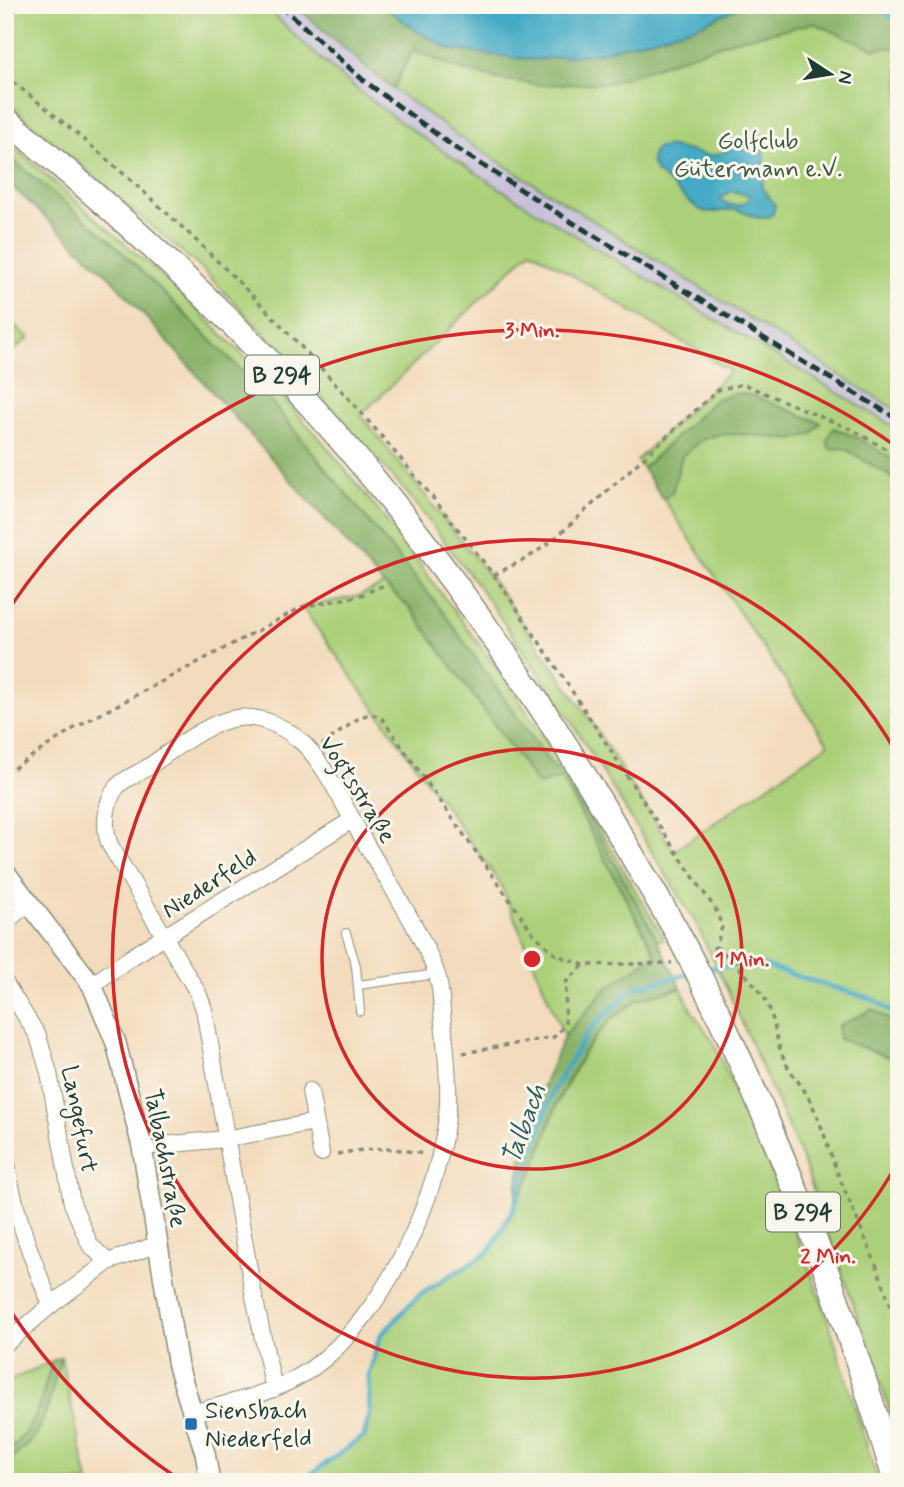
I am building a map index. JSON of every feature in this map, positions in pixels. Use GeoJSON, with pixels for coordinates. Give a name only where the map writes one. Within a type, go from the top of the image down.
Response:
{"type":"FeatureCollection","features":[{"type":"Feature","properties":{"kind":"highway","name":"B 294"},"geometry":{"type":"LineString","coordinates":[[5,118],[113,211],[263,354],[390,500],[536,699],[598,797],[677,932],[714,1005],[771,1131],[835,1294],[896,1482]]}},
{"type":"Feature","properties":{"kind":"street","name":"Vogtsstraße"},"geometry":{"type":"LineString","coordinates":[[166,938],[110,845],[106,830],[108,807],[117,786],[204,730],[234,718],[251,717],[274,724],[300,740],[327,775],[413,926],[438,974],[447,1055],[447,1105],[439,1157],[419,1219],[391,1279],[352,1334],[311,1370],[274,1389],[191,1413]]}},
{"type":"Feature","properties":{"kind":"street","name":"Niederfeld"},"geometry":{"type":"LineString","coordinates":[[92,985],[352,821]]}},
{"type":"Feature","properties":{"kind":"street","name":"Talbachstraße"},"geometry":{"type":"LineString","coordinates":[[5,872],[92,985],[119,1053],[142,1147],[178,1366],[205,1453],[210,1482]]}},
{"type":"Feature","properties":{"kind":"street"},"geometry":{"type":"LineString","coordinates":[[5,923],[29,902]]}},
{"type":"Feature","properties":{"kind":"street"},"geometry":{"type":"LineString","coordinates":[[166,938],[198,993],[204,1009],[225,1139],[246,1240],[263,1344],[274,1389]]}},
{"type":"Feature","properties":{"kind":"street","name":"Langefurt"},"geometry":{"type":"LineString","coordinates":[[5,983],[38,1036],[49,1073],[72,1202],[90,1245],[108,1262]]}},
{"type":"Feature","properties":{"kind":"street"},"geometry":{"type":"LineString","coordinates":[[310,1091],[321,1153]]}},
{"type":"Feature","properties":{"kind":"street"},"geometry":{"type":"LineString","coordinates":[[142,1147],[225,1139],[316,1122]]}},
{"type":"Feature","properties":{"kind":"street"},"geometry":{"type":"LineString","coordinates":[[5,1149],[8,1177],[23,1236],[51,1305]]}},
{"type":"Feature","properties":{"kind":"street"},"geometry":{"type":"LineString","coordinates":[[9,1340],[108,1262],[158,1244]]}},
{"type":"Feature","properties":{"kind":"lane"},"geometry":{"type":"LineString","coordinates":[[346,933],[356,966],[360,1011]]}},
{"type":"Feature","properties":{"kind":"lane"},"geometry":{"type":"LineString","coordinates":[[358,985],[438,974]]}},
{"type":"Feature","properties":{"kind":"path"},"geometry":{"type":"LineString","coordinates":[[5,76],[117,169],[210,253],[287,329],[348,397],[494,575],[552,541],[718,390],[743,384],[855,431],[899,457]]}},
{"type":"Feature","properties":{"kind":"path"},"geometry":{"type":"LineString","coordinates":[[5,774],[76,727],[302,607],[359,596],[384,585]]}},
{"type":"Feature","properties":{"kind":"path"},"geometry":{"type":"LineString","coordinates":[[310,753],[359,719],[369,714],[381,717],[533,933],[556,955],[584,965],[566,982],[565,1025],[554,1037],[447,1055]]}},
{"type":"Feature","properties":{"kind":"path"},"geometry":{"type":"LineString","coordinates":[[716,947],[757,985],[767,1002],[783,1060],[808,1096],[819,1119],[836,1170],[884,1284],[894,1315],[899,1346]]}},
{"type":"Feature","properties":{"kind":"path"},"geometry":{"type":"LineString","coordinates":[[321,1153],[327,1156],[375,1147],[392,1147],[439,1157]]}},
{"type":"Feature","properties":{"kind":"shaded area"},"geometry":{"type":"Polygon","coordinates":[[[265,5],[295,5],[370,71],[461,138],[899,412],[899,430],[452,158],[356,89],[311,51],[265,5]]]}},
{"type":"Feature","properties":{"kind":"green space"},"geometry":{"type":"Polygon","coordinates":[[[5,5],[265,5],[324,62],[356,88],[457,160],[572,234],[899,430],[899,1436],[803,1161],[729,993],[696,923],[571,721],[482,591],[408,494],[274,344],[202,269],[5,101],[5,5]],[[531,250],[361,415],[491,578],[587,715],[674,851],[828,744],[637,460],[730,371],[531,250]]]}},
{"type":"Feature","properties":{"kind":"green space"},"geometry":{"type":"Polygon","coordinates":[[[295,5],[382,5],[420,33],[452,50],[598,53],[697,26],[744,5],[899,5],[899,47],[874,49],[814,23],[731,41],[609,83],[539,85],[458,69],[413,50],[393,89],[295,5]]]}},
{"type":"Feature","properties":{"kind":"green space","name":"Golfclub Gütermann e.V."},"geometry":{"type":"Polygon","coordinates":[[[744,5],[899,5],[899,412],[461,138],[393,89],[412,50],[697,26],[744,5]]]}},
{"type":"Feature","properties":{"kind":"green space"},"geometry":{"type":"Polygon","coordinates":[[[5,139],[171,284],[250,362],[322,441],[397,534],[508,683],[567,773],[664,939],[658,941],[565,775],[551,765],[443,612],[263,392],[110,240],[5,154],[5,139]]]}},
{"type":"Feature","properties":{"kind":"green space"},"geometry":{"type":"Polygon","coordinates":[[[5,154],[110,240],[263,392],[443,612],[551,765],[565,775],[658,941],[681,988],[638,999],[608,1022],[584,1052],[558,1101],[534,1169],[514,1208],[527,1124],[564,1036],[608,987],[656,955],[562,778],[538,785],[410,608],[384,585],[110,277],[5,180],[5,154]]]}},
{"type":"Feature","properties":{"kind":"green space"},"geometry":{"type":"Polygon","coordinates":[[[5,317],[29,338],[5,357],[5,317]]]}},
{"type":"Feature","properties":{"kind":"green space"},"geometry":{"type":"Polygon","coordinates":[[[737,393],[754,396],[821,423],[812,434],[793,440],[743,434],[717,435],[701,440],[682,456],[672,493],[663,499],[643,468],[716,399],[737,393]]]}},
{"type":"Feature","properties":{"kind":"green space"},"geometry":{"type":"Polygon","coordinates":[[[834,428],[854,436],[899,463],[899,482],[844,448],[830,449],[828,441],[834,428]]]}},
{"type":"Feature","properties":{"kind":"green space"},"geometry":{"type":"Polygon","coordinates":[[[384,585],[410,608],[538,785],[562,778],[656,955],[608,987],[564,1036],[500,883],[302,607],[359,596],[384,585]]]}},
{"type":"Feature","properties":{"kind":"green space"},"geometry":{"type":"Polygon","coordinates":[[[681,988],[692,1011],[714,1043],[777,1185],[826,1313],[878,1482],[300,1482],[364,1436],[370,1413],[369,1375],[380,1336],[419,1295],[489,1252],[534,1169],[558,1101],[584,1052],[608,1022],[638,999],[681,988]]]}},
{"type":"Feature","properties":{"kind":"green space"},"geometry":{"type":"Polygon","coordinates":[[[873,1009],[899,1026],[899,1061],[839,1039],[838,1026],[873,1009]]]}},
{"type":"Feature","properties":{"kind":"green space"},"geometry":{"type":"Polygon","coordinates":[[[61,1357],[88,1482],[5,1482],[5,1466],[36,1435],[48,1406],[61,1357]]]}},
{"type":"Feature","properties":{"kind":"green space"},"geometry":{"type":"Polygon","coordinates":[[[61,1357],[48,1406],[36,1435],[5,1466],[5,1453],[24,1433],[37,1412],[52,1361],[61,1357]]]}},
{"type":"Feature","properties":{"kind":"green space"},"geometry":{"type":"Polygon","coordinates":[[[52,1361],[37,1412],[24,1433],[5,1453],[5,1383],[52,1361]]]}},
{"type":"Feature","properties":{"kind":"water"},"geometry":{"type":"Polygon","coordinates":[[[382,5],[744,5],[697,26],[598,53],[534,60],[452,50],[420,33],[382,5]]]}},
{"type":"Feature","properties":{"kind":"water"},"geometry":{"type":"Polygon","coordinates":[[[744,140],[757,142],[764,153],[762,188],[775,205],[773,214],[768,217],[759,218],[737,210],[703,211],[656,172],[652,163],[652,156],[662,147],[714,155],[744,140]],[[731,191],[720,199],[730,205],[738,205],[745,203],[749,195],[731,191]]]}},
{"type":"Feature","properties":{"kind":"waterway"},"geometry":{"type":"LineString","coordinates":[[874,5],[899,22]]}},
{"type":"Feature","properties":{"kind":"waterway","name":"Talbach"},"geometry":{"type":"LineString","coordinates":[[705,969],[754,963],[875,1000],[899,1018]]}},
{"type":"Feature","properties":{"kind":"waterway","name":"Talbach"},"geometry":{"type":"LineString","coordinates":[[300,1482],[364,1436],[370,1413],[369,1375],[380,1336],[419,1295],[489,1252],[514,1208],[553,1090],[588,1032],[633,988],[692,973]]}},
{"type":"Feature","properties":{"kind":"railway"},"geometry":{"type":"LineString","coordinates":[[280,5],[363,80],[454,147],[570,221],[899,420]]}},
{"type":"Feature","properties":{"kind":"place","name":"Siensbach Niederfeld"},"geometry":{"type":"Point","coordinates":[191,1424]}}]}
